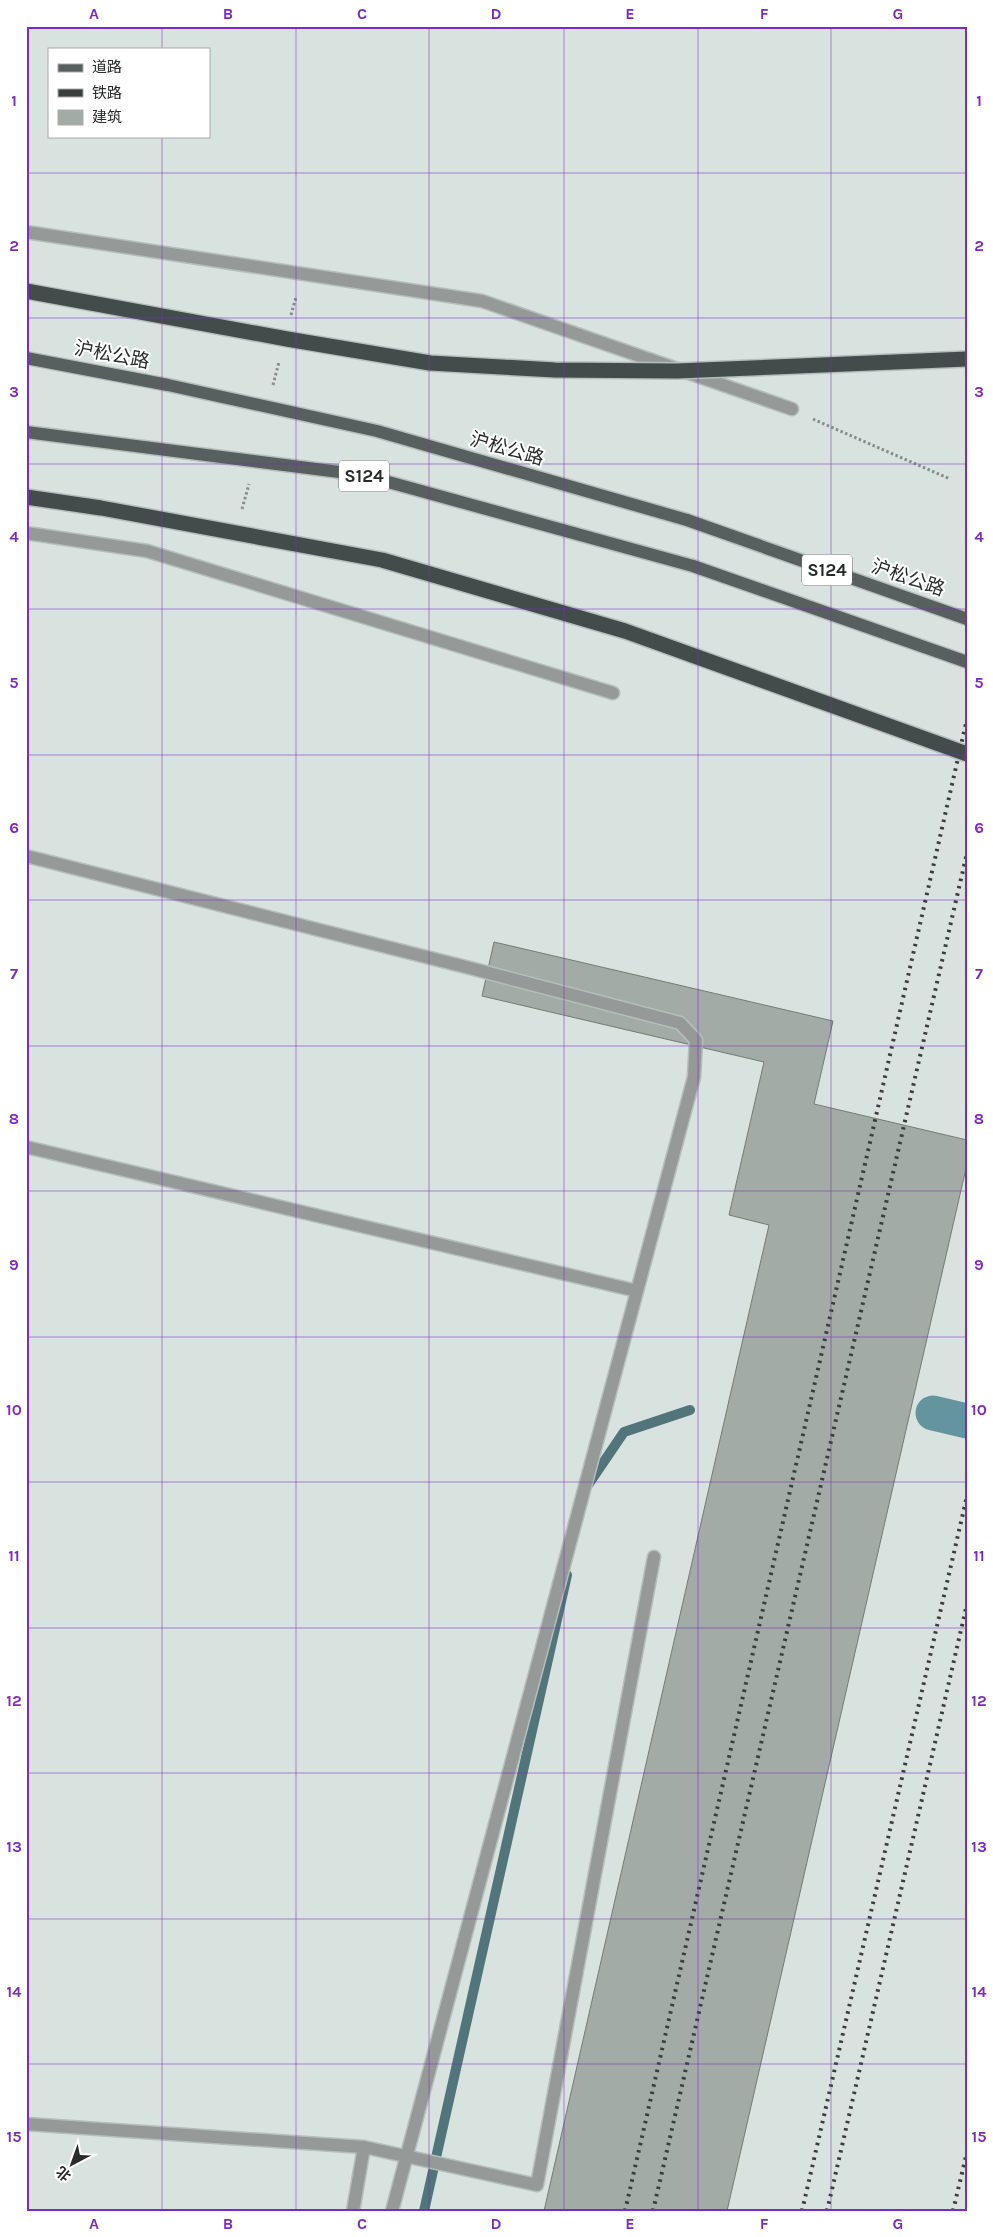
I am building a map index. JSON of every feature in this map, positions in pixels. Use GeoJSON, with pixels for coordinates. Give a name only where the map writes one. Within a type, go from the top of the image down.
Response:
{"type":"FeatureCollection","features":[{"type":"Feature","properties":{"kind":"highway"},"geometry":{"type":"LineString","coordinates":[[26,291],[430,363],[555,370],[677,371],[967,359]]}},
{"type":"Feature","properties":{"kind":"highway"},"geometry":{"type":"LineString","coordinates":[[26,497],[101,508],[382,560],[625,631],[967,754]]}},
{"type":"Feature","properties":{"kind":"main road","name":"沪松公路"},"geometry":{"type":"LineString","coordinates":[[26,358],[168,385],[377,431],[687,520],[967,619]]}},
{"type":"Feature","properties":{"kind":"main road","name":"S124"},"geometry":{"type":"LineString","coordinates":[[26,432],[363,476],[693,566],[967,662]]}},
{"type":"Feature","properties":{"kind":"street"},"geometry":{"type":"LineString","coordinates":[[26,232],[482,301],[792,410]]}},
{"type":"Feature","properties":{"kind":"street"},"geometry":{"type":"LineString","coordinates":[[26,533],[147,551],[612,693]]}},
{"type":"Feature","properties":{"kind":"street"},"geometry":{"type":"LineString","coordinates":[[26,856],[680,1023],[696,1040],[694,1078],[392,2211]]}},
{"type":"Feature","properties":{"kind":"street"},"geometry":{"type":"LineString","coordinates":[[26,1147],[637,1291]]}},
{"type":"Feature","properties":{"kind":"street"},"geometry":{"type":"LineString","coordinates":[[26,2124],[364,2147],[537,2185],[654,1557]]}},
{"type":"Feature","properties":{"kind":"street"},"geometry":{"type":"LineString","coordinates":[[353,2211],[364,2147]]}},
{"type":"Feature","properties":{"kind":"path"},"geometry":{"type":"LineString","coordinates":[[792,410],[950,479]]}},
{"type":"Feature","properties":{"kind":"building"},"geometry":{"type":"Polygon","coordinates":[[[494,942],[833,1021],[814,1104],[967,1140],[967,1164],[727,2211],[544,2211],[769,1225],[729,1215],[764,1062],[482,996],[494,942]]]}},
{"type":"Feature","properties":{"kind":"waterway"},"geometry":{"type":"LineString","coordinates":[[588,1485],[624,1432],[690,1410]]}},
{"type":"Feature","properties":{"kind":"waterway"},"geometry":{"type":"LineString","coordinates":[[933,1413],[967,1421]]}},
{"type":"Feature","properties":{"kind":"waterway"},"geometry":{"type":"LineString","coordinates":[[424,2211],[567,1575]]}},
{"type":"Feature","properties":{"kind":"railway"},"geometry":{"type":"LineString","coordinates":[[625,2211],[967,719]]}},
{"type":"Feature","properties":{"kind":"railway"},"geometry":{"type":"LineString","coordinates":[[653,2211],[967,853]]}},
{"type":"Feature","properties":{"kind":"railway"},"geometry":{"type":"LineString","coordinates":[[802,2211],[967,1496]]}},
{"type":"Feature","properties":{"kind":"railway"},"geometry":{"type":"LineString","coordinates":[[827,2211],[967,1604]]}},
{"type":"Feature","properties":{"kind":"railway"},"geometry":{"type":"LineString","coordinates":[[953,2211],[967,2152]]}}]}
